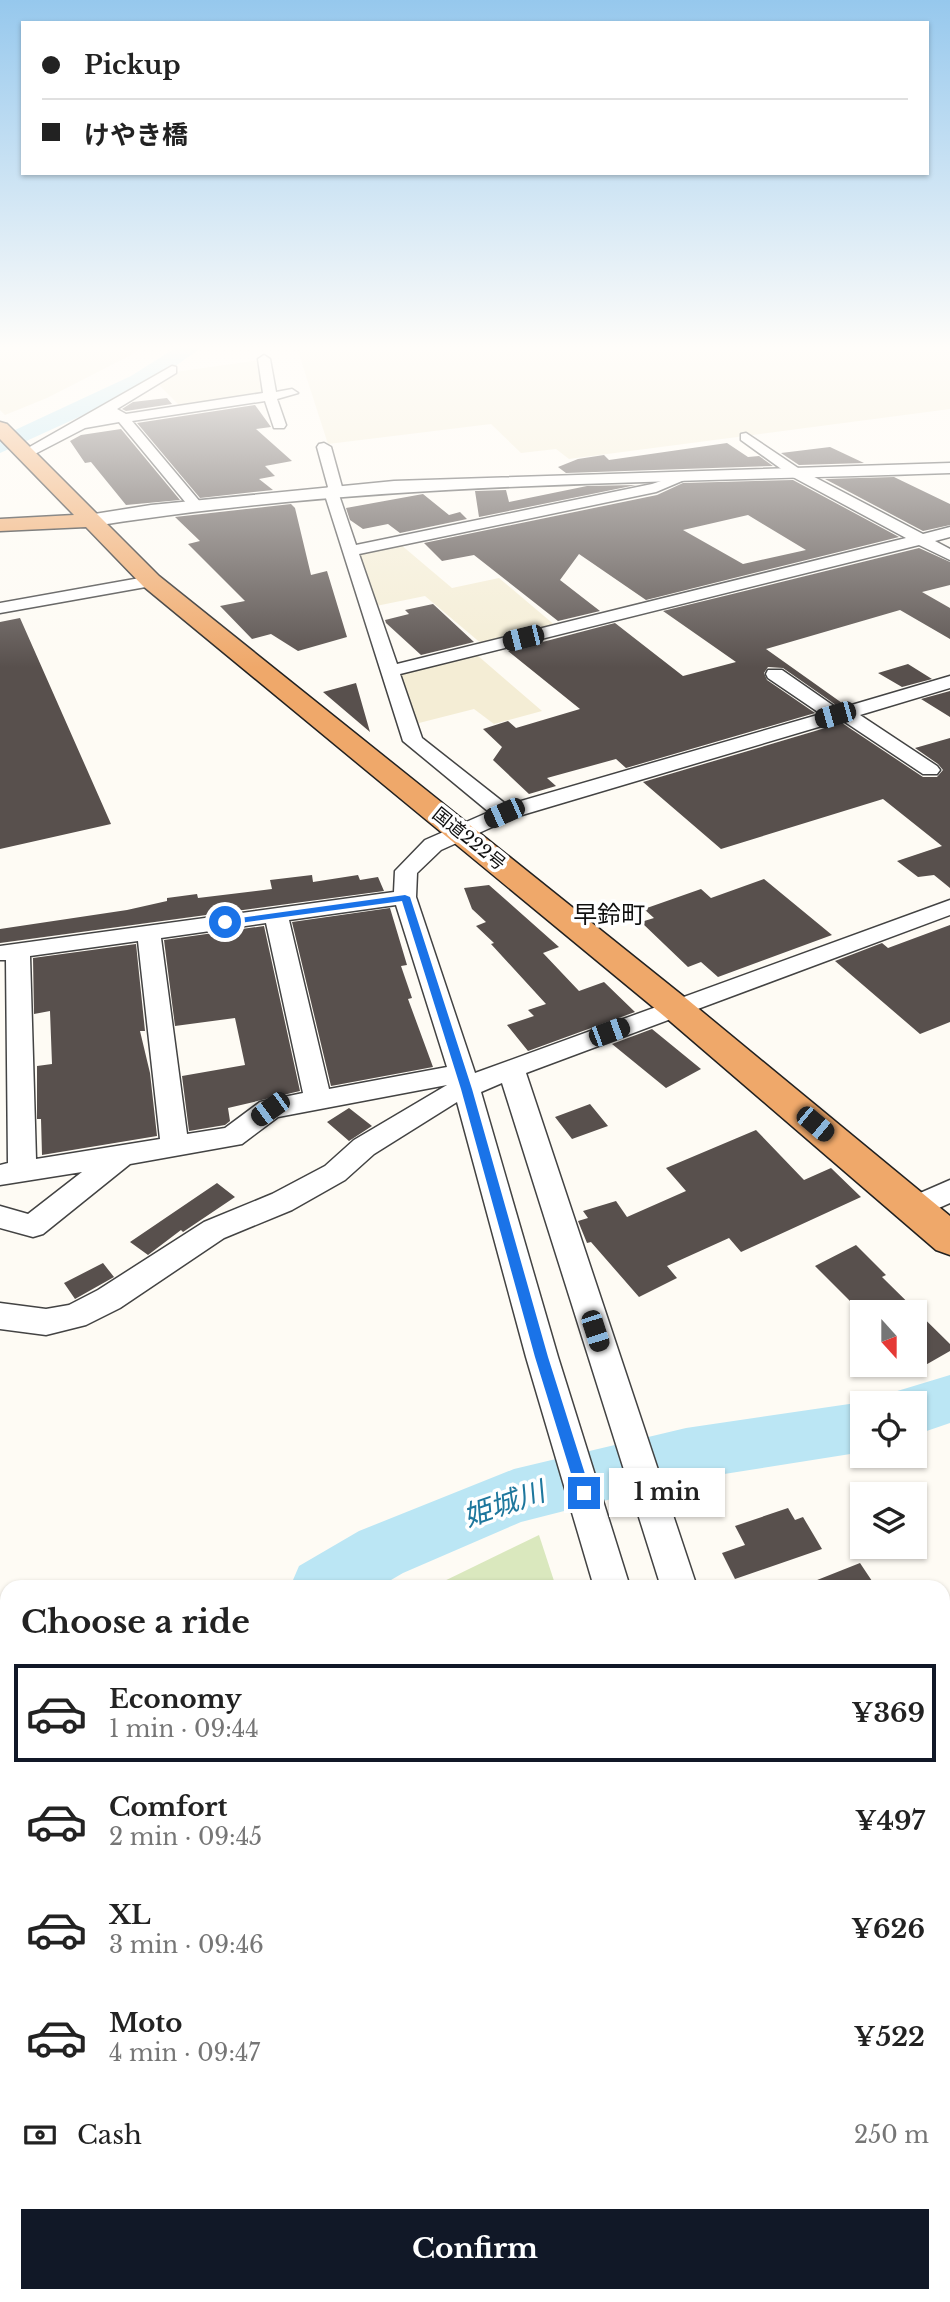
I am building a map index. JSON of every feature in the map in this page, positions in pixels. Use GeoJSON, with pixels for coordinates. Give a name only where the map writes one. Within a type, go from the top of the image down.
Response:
{"type":"FeatureCollection","features":[{"type":"Feature","properties":{"kind":"highway","name":"国道222号"},"geometry":{"type":"LineString","coordinates":[[24,452],[67,494],[88,521],[151,581],[676,1008],[950,1239]]}},
{"type":"Feature","properties":{"kind":"highway"},"geometry":{"type":"LineString","coordinates":[[9,525],[47,513],[67,494]]}},
{"type":"Feature","properties":{"kind":"highway"},"geometry":{"type":"LineString","coordinates":[[9,525],[88,521]]}},
{"type":"Feature","properties":{"kind":"street"},"geometry":{"type":"LineString","coordinates":[[151,452],[196,506]]}},
{"type":"Feature","properties":{"kind":"street"},"geometry":{"type":"LineString","coordinates":[[325,452],[335,487],[331,492]]}},
{"type":"Feature","properties":{"kind":"street"},"geometry":{"type":"LineString","coordinates":[[767,452],[796,473],[950,555]]}},
{"type":"Feature","properties":{"kind":"street"},"geometry":{"type":"LineString","coordinates":[[88,521],[196,506],[421,485],[950,468]]}},
{"type":"Feature","properties":{"kind":"street"},"geometry":{"type":"LineString","coordinates":[[351,551],[656,488],[682,478]]}},
{"type":"Feature","properties":{"kind":"street"},"geometry":{"type":"LineString","coordinates":[[331,492],[413,741],[504,813]]}},
{"type":"Feature","properties":{"kind":"street"},"geometry":{"type":"LineString","coordinates":[[391,671],[950,533]]}},
{"type":"Feature","properties":{"kind":"street"},"geometry":{"type":"LineString","coordinates":[[0,608],[151,581]]}},
{"type":"Feature","properties":{"kind":"street"},"geometry":{"type":"LineString","coordinates":[[775,674],[930,770]]}},
{"type":"Feature","properties":{"kind":"street"},"geometry":{"type":"LineString","coordinates":[[610,1580],[542,1357],[464,1081],[405,897],[406,871],[433,845],[504,813],[950,681]]}},
{"type":"Feature","properties":{"kind":"street"},"geometry":{"type":"LineString","coordinates":[[405,897],[9,952],[11,1173],[232,1137],[270,1109],[464,1081],[511,1069],[950,907]]}},
{"type":"Feature","properties":{"kind":"street"},"geometry":{"type":"LineString","coordinates":[[276,915],[318,1100]]}},
{"type":"Feature","properties":{"kind":"street"},"geometry":{"type":"LineString","coordinates":[[149,933],[175,1146]]}},
{"type":"Feature","properties":{"kind":"street"},"geometry":{"type":"LineString","coordinates":[[511,1069],[677,1580]]}},
{"type":"Feature","properties":{"kind":"street"},"geometry":{"type":"LineString","coordinates":[[0,1315],[46,1322],[75,1316],[108,1299],[214,1230],[282,1202],[335,1173],[376,1140],[464,1081]]}},
{"type":"Feature","properties":{"kind":"street"},"geometry":{"type":"LineString","coordinates":[[0,1217],[33,1226],[122,1155]]}},
{"type":"Feature","properties":{"kind":"street"},"geometry":{"type":"LineString","coordinates":[[914,1208],[950,1191]]}},
{"type":"Feature","properties":{"kind":"shaded area"},"geometry":{"type":"Polygon","coordinates":[[[560,452],[619,452],[569,459],[560,452]]]}},
{"type":"Feature","properties":{"kind":"shaded area"},"geometry":{"type":"Polygon","coordinates":[[[400,544],[452,588],[499,578],[557,627],[483,645],[425,596],[376,606],[359,552],[400,544]]]}},
{"type":"Feature","properties":{"kind":"shaded area"},"geometry":{"type":"Polygon","coordinates":[[[477,655],[542,711],[494,724],[474,709],[415,724],[398,673],[477,655]]]}},
{"type":"Feature","properties":{"kind":"green space"},"geometry":{"type":"Polygon","coordinates":[[[539,1535],[554,1580],[446,1580],[539,1535]]]}},
{"type":"Feature","properties":{"kind":"building"},"geometry":{"type":"Polygon","coordinates":[[[78,452],[140,452],[180,500],[126,505],[91,462],[85,463],[78,452]]]}},
{"type":"Feature","properties":{"kind":"building"},"geometry":{"type":"Polygon","coordinates":[[[162,452],[282,452],[292,461],[265,466],[275,476],[259,479],[273,490],[200,498],[162,452]]]}},
{"type":"Feature","properties":{"kind":"building"},"geometry":{"type":"Polygon","coordinates":[[[662,452],[741,452],[748,457],[759,456],[773,466],[566,473],[558,467],[578,459],[604,455],[609,460],[662,452]]]}},
{"type":"Feature","properties":{"kind":"building"},"geometry":{"type":"Polygon","coordinates":[[[842,452],[864,463],[799,465],[781,453],[842,452]]]}},
{"type":"Feature","properties":{"kind":"building"},"geometry":{"type":"Polygon","coordinates":[[[894,477],[950,504],[950,525],[923,531],[825,479],[894,477]]]}},
{"type":"Feature","properties":{"kind":"building"},"geometry":{"type":"Polygon","coordinates":[[[793,480],[899,537],[646,600],[579,554],[560,580],[600,611],[558,621],[474,555],[442,561],[424,543],[657,495],[683,483],[793,480]],[[748,515],[683,530],[743,564],[806,550],[748,515]]]}},
{"type":"Feature","properties":{"kind":"building"},"geometry":{"type":"Polygon","coordinates":[[[636,485],[479,517],[475,491],[506,490],[509,502],[587,486],[636,485]]]}},
{"type":"Feature","properties":{"kind":"building"},"geometry":{"type":"Polygon","coordinates":[[[423,494],[449,515],[460,512],[467,519],[400,533],[388,524],[363,529],[350,520],[346,508],[423,494]]]}},
{"type":"Feature","properties":{"kind":"building"},"geometry":{"type":"Polygon","coordinates":[[[291,504],[295,508],[311,575],[327,571],[347,637],[298,651],[271,634],[252,639],[220,606],[245,601],[188,544],[200,541],[175,517],[291,504]]]}},
{"type":"Feature","properties":{"kind":"building"},"geometry":{"type":"Polygon","coordinates":[[[919,548],[950,562],[950,585],[922,592],[950,608],[950,639],[900,610],[766,649],[842,703],[836,705],[783,668],[768,667],[764,673],[767,680],[815,713],[626,768],[616,759],[547,778],[556,786],[529,794],[493,760],[502,747],[483,729],[508,721],[516,728],[580,709],[508,651],[615,623],[683,676],[736,662],[663,611],[919,548]]]}},
{"type":"Feature","properties":{"kind":"building"},"geometry":{"type":"Polygon","coordinates":[[[433,604],[474,642],[421,655],[386,623],[385,620],[409,614],[405,610],[433,604]]]}},
{"type":"Feature","properties":{"kind":"building"},"geometry":{"type":"Polygon","coordinates":[[[20,618],[111,824],[0,849],[0,622],[20,618]]]}},
{"type":"Feature","properties":{"kind":"building"},"geometry":{"type":"Polygon","coordinates":[[[908,664],[932,679],[902,687],[878,673],[908,664]]]}},
{"type":"Feature","properties":{"kind":"building"},"geometry":{"type":"Polygon","coordinates":[[[356,683],[370,732],[323,692],[356,683]]]}},
{"type":"Feature","properties":{"kind":"building"},"geometry":{"type":"Polygon","coordinates":[[[950,691],[950,717],[921,699],[950,691]]]}},
{"type":"Feature","properties":{"kind":"building"},"geometry":{"type":"Polygon","coordinates":[[[842,723],[923,777],[937,777],[943,770],[915,748],[950,738],[950,888],[934,875],[918,877],[897,861],[942,846],[883,799],[721,849],[643,782],[842,723]]]}},
{"type":"Feature","properties":{"kind":"building"},"geometry":{"type":"Polygon","coordinates":[[[312,875],[313,882],[358,875],[360,880],[378,877],[384,891],[0,943],[0,929],[127,910],[167,901],[167,898],[197,894],[198,898],[272,889],[270,880],[312,875]]]}},
{"type":"Feature","properties":{"kind":"building"},"geometry":{"type":"Polygon","coordinates":[[[764,879],[832,935],[718,977],[701,962],[688,967],[641,922],[654,918],[644,909],[701,889],[711,898],[764,879]]]}},
{"type":"Feature","properties":{"kind":"building"},"geometry":{"type":"Polygon","coordinates":[[[489,885],[559,947],[543,953],[579,991],[604,982],[635,1012],[528,1051],[507,1025],[534,1016],[528,1010],[546,1004],[476,926],[486,922],[472,909],[464,888],[489,885]]]}},
{"type":"Feature","properties":{"kind":"building"},"geometry":{"type":"Polygon","coordinates":[[[390,908],[407,965],[401,966],[412,998],[408,999],[433,1067],[331,1086],[292,922],[390,908]]]}},
{"type":"Feature","properties":{"kind":"building"},"geometry":{"type":"Polygon","coordinates":[[[950,925],[950,1022],[920,1034],[835,961],[882,943],[888,948],[950,925]]]}},
{"type":"Feature","properties":{"kind":"building"},"geometry":{"type":"Polygon","coordinates":[[[264,926],[300,1091],[228,1108],[230,1121],[225,1125],[189,1131],[182,1076],[245,1065],[235,1018],[175,1026],[164,940],[264,926]]]}},
{"type":"Feature","properties":{"kind":"building"},"geometry":{"type":"Polygon","coordinates":[[[136,944],[145,1031],[140,1031],[150,1073],[157,1136],[42,1155],[41,1119],[37,1119],[37,1066],[52,1064],[50,1011],[34,1014],[33,958],[136,944]]]}},
{"type":"Feature","properties":{"kind":"building"},"geometry":{"type":"Polygon","coordinates":[[[652,1029],[701,1069],[666,1088],[612,1044],[652,1029]]]}},
{"type":"Feature","properties":{"kind":"building"},"geometry":{"type":"Polygon","coordinates":[[[590,1104],[608,1126],[572,1139],[555,1117],[590,1104]]]}},
{"type":"Feature","properties":{"kind":"building"},"geometry":{"type":"Polygon","coordinates":[[[349,1108],[372,1126],[349,1141],[327,1122],[349,1108]]]}},
{"type":"Feature","properties":{"kind":"building"},"geometry":{"type":"Polygon","coordinates":[[[756,1130],[804,1180],[831,1168],[861,1197],[741,1252],[729,1238],[667,1266],[677,1278],[639,1297],[591,1242],[587,1243],[578,1221],[588,1218],[583,1211],[616,1201],[627,1217],[686,1191],[666,1168],[756,1130]]]}},
{"type":"Feature","properties":{"kind":"building"},"geometry":{"type":"Polygon","coordinates":[[[217,1183],[235,1197],[183,1232],[181,1230],[148,1255],[130,1242],[217,1183]]]}},
{"type":"Feature","properties":{"kind":"building"},"geometry":{"type":"Polygon","coordinates":[[[856,1245],[886,1275],[882,1277],[905,1300],[850,1301],[815,1266],[856,1245]]]}},
{"type":"Feature","properties":{"kind":"building"},"geometry":{"type":"Polygon","coordinates":[[[103,1263],[114,1277],[75,1299],[64,1283],[103,1263]]]}},
{"type":"Feature","properties":{"kind":"building"},"geometry":{"type":"Polygon","coordinates":[[[928,1322],[950,1344],[950,1351],[928,1364],[928,1322]]]}},
{"type":"Feature","properties":{"kind":"building"},"geometry":{"type":"Polygon","coordinates":[[[788,1508],[795,1520],[803,1517],[822,1549],[735,1579],[722,1553],[745,1545],[735,1526],[788,1508]]]}},
{"type":"Feature","properties":{"kind":"building"},"geometry":{"type":"Polygon","coordinates":[[[860,1563],[871,1580],[817,1580],[860,1563]]]}},
{"type":"Feature","properties":{"kind":"waterway","name":"姫城川"},"geometry":{"type":"LineString","coordinates":[[927,1406],[950,1399]]}},
{"type":"Feature","properties":{"kind":"waterway","name":"姫城川"},"geometry":{"type":"LineString","coordinates":[[334,1580],[381,1552],[514,1496],[686,1454],[850,1431]]}},
{"type":"Feature","properties":{"kind":"district","name":"早鈴町"},"geometry":{"type":"Point","coordinates":[609,914]}},
{"type":"Feature","properties":{"kind":"route"},"geometry":{"type":"LineString","coordinates":[[225,922],[405,897],[467,1089],[542,1357],[584,1493]]}}]}
